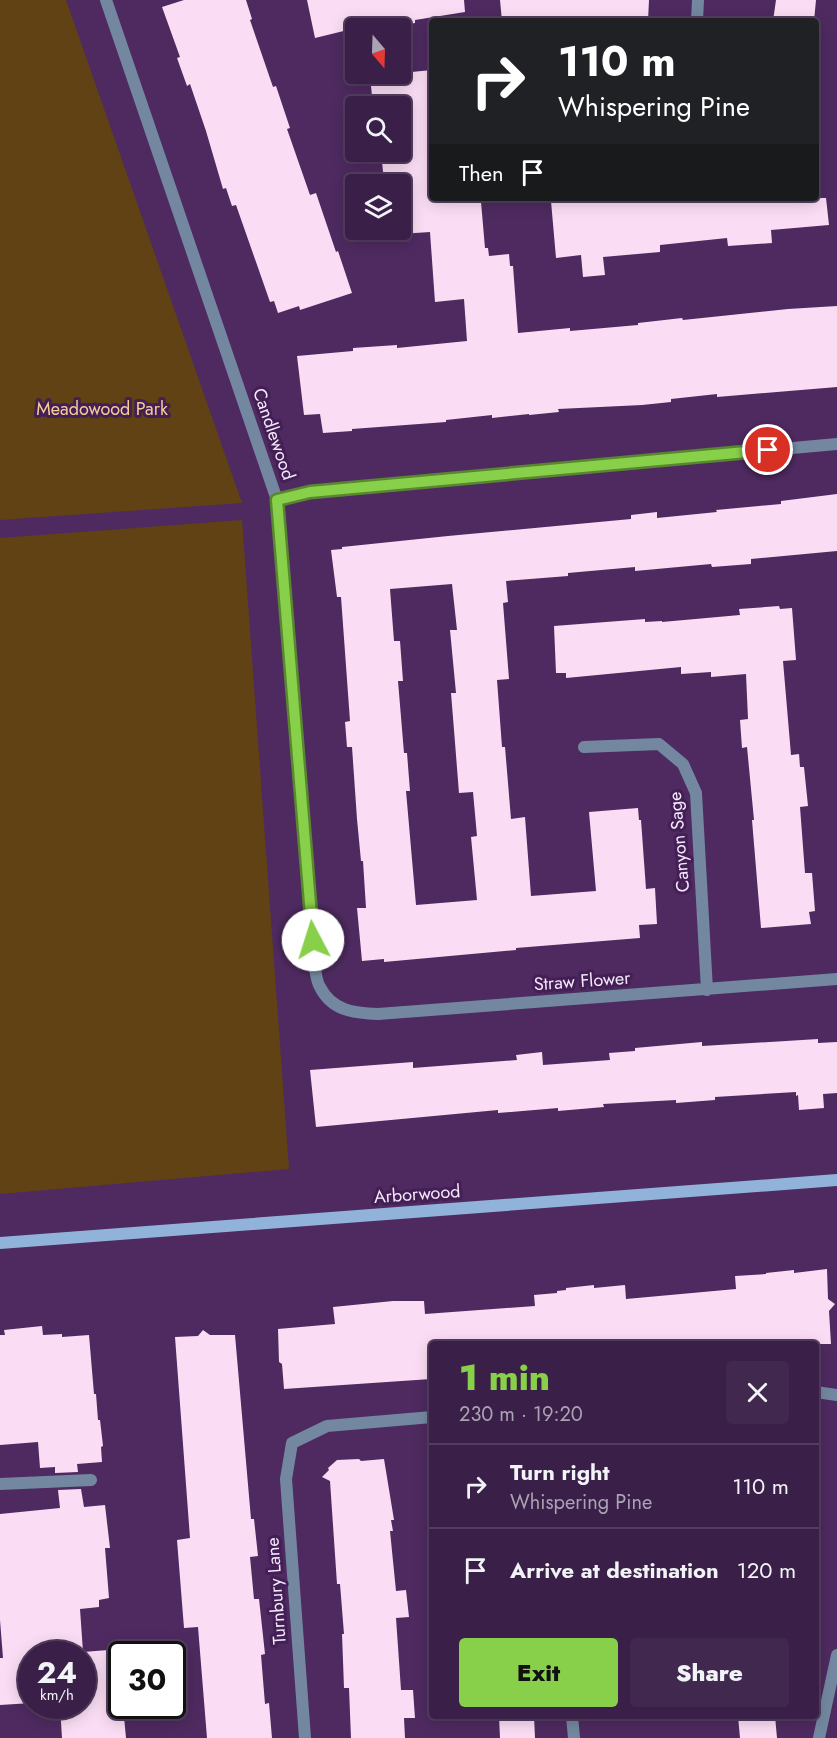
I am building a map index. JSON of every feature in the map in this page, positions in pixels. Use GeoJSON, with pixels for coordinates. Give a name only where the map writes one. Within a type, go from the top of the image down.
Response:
{"type":"FeatureCollection","features":[{"type":"Feature","properties":{"kind":"street","name":"Candlewood"},"geometry":{"type":"LineString","coordinates":[[106,0],[277,500],[314,964],[319,986],[331,1003]]}},
{"type":"Feature","properties":{"kind":"street"},"geometry":{"type":"LineString","coordinates":[[697,18],[698,0]]}},
{"type":"Feature","properties":{"kind":"street"},"geometry":{"type":"LineString","coordinates":[[277,500],[310,492],[837,444]]}},
{"type":"Feature","properties":{"kind":"street","name":"Canyon Sage"},"geometry":{"type":"LineString","coordinates":[[584,747],[659,744],[683,764],[696,793],[707,990]]}},
{"type":"Feature","properties":{"kind":"street","name":"Straw Flower"},"geometry":{"type":"LineString","coordinates":[[331,1003],[355,1013],[378,1014],[837,979]]}},
{"type":"Feature","properties":{"kind":"street","name":"Arborwood"},"geometry":{"type":"LineString","coordinates":[[0,1243],[837,1180]]}},
{"type":"Feature","properties":{"kind":"street"},"geometry":{"type":"LineString","coordinates":[[819,1392],[837,1395]]}},
{"type":"Feature","properties":{"kind":"street","name":"Turnbury Lane"},"geometry":{"type":"LineString","coordinates":[[305,1738],[286,1479],[292,1443],[327,1426],[429,1417]]}},
{"type":"Feature","properties":{"kind":"street"},"geometry":{"type":"LineString","coordinates":[[0,1484],[91,1480]]}},
{"type":"Feature","properties":{"kind":"street"},"geometry":{"type":"LineString","coordinates":[[819,1738],[837,1654]]}},
{"type":"Feature","properties":{"kind":"street"},"geometry":{"type":"LineString","coordinates":[[572,1719],[574,1738]]}},
{"type":"Feature","properties":{"kind":"green space","name":"Meadowood Park"},"geometry":{"type":"Polygon","coordinates":[[[0,0],[66,0],[242,503],[0,520],[0,0]]]}},
{"type":"Feature","properties":{"kind":"green space"},"geometry":{"type":"Polygon","coordinates":[[[242,520],[289,1169],[0,1194],[0,538],[242,520]]]}},
{"type":"Feature","properties":{"kind":"building"},"geometry":{"type":"Polygon","coordinates":[[[184,0],[246,0],[252,19],[250,20],[273,87],[276,86],[290,128],[287,129],[310,195],[316,193],[352,293],[300,310],[299,306],[278,313],[274,301],[270,302],[236,205],[232,206],[226,188],[223,189],[206,131],[190,84],[187,86],[177,58],[180,57],[162,7],[184,0]]]}},
{"type":"Feature","properties":{"kind":"building"},"geometry":{"type":"Polygon","coordinates":[[[307,0],[464,0],[465,12],[415,20],[415,23],[411,24],[411,18],[345,18],[345,31],[315,38],[307,0]]]}},
{"type":"Feature","properties":{"kind":"building"},"geometry":{"type":"Polygon","coordinates":[[[500,0],[649,0],[648,18],[502,18],[500,0]]]}},
{"type":"Feature","properties":{"kind":"building"},"geometry":{"type":"Polygon","coordinates":[[[776,0],[816,0],[814,18],[773,18],[776,0]]]}},
{"type":"Feature","properties":{"kind":"building"},"geometry":{"type":"Polygon","coordinates":[[[429,70],[429,201],[481,202],[485,248],[488,248],[489,256],[509,254],[510,266],[513,266],[518,333],[570,328],[570,331],[638,325],[638,323],[682,318],[683,320],[837,306],[837,387],[717,397],[717,394],[642,405],[558,409],[559,412],[492,418],[492,415],[446,420],[446,422],[323,433],[320,414],[304,415],[297,356],[353,351],[353,348],[397,345],[397,348],[467,341],[464,299],[435,302],[430,232],[411,233],[411,174],[383,174],[382,162],[411,162],[411,96],[372,96],[371,84],[411,84],[411,72],[429,70]]]}},
{"type":"Feature","properties":{"kind":"building"},"geometry":{"type":"Polygon","coordinates":[[[819,198],[826,198],[829,225],[771,230],[772,243],[728,246],[727,238],[660,245],[660,252],[603,257],[605,275],[583,277],[581,255],[556,258],[551,201],[819,201],[819,198]]]}},
{"type":"Feature","properties":{"kind":"building"},"geometry":{"type":"Polygon","coordinates":[[[837,494],[837,551],[751,559],[751,564],[712,567],[711,564],[635,571],[635,567],[506,581],[508,602],[503,603],[509,679],[497,680],[502,747],[505,747],[511,819],[525,817],[531,896],[596,891],[589,812],[638,808],[639,820],[641,820],[646,889],[655,888],[657,924],[639,925],[640,938],[384,962],[384,959],[362,961],[357,908],[366,908],[363,861],[361,861],[352,747],[347,747],[345,722],[350,721],[341,597],[337,597],[331,550],[448,536],[631,519],[631,515],[657,512],[657,518],[717,512],[716,510],[781,504],[781,501],[837,494]],[[452,584],[390,589],[394,641],[400,641],[403,681],[398,681],[404,753],[407,753],[410,791],[406,791],[416,905],[477,900],[471,837],[477,836],[473,792],[459,793],[451,693],[456,693],[450,630],[457,630],[452,584]]]}},
{"type":"Feature","properties":{"kind":"building"},"geometry":{"type":"Polygon","coordinates":[[[779,606],[780,609],[792,608],[796,660],[783,661],[791,755],[799,754],[800,767],[804,767],[808,806],[800,807],[805,873],[812,873],[815,911],[809,912],[811,924],[761,928],[747,747],[742,748],[740,720],[748,719],[746,674],[711,677],[711,672],[681,674],[681,667],[566,678],[566,673],[556,673],[554,626],[645,619],[645,622],[662,622],[740,615],[739,609],[779,606]]]}},
{"type":"Feature","properties":{"kind":"building"},"geometry":{"type":"Polygon","coordinates":[[[818,1039],[818,1043],[837,1042],[837,1093],[823,1094],[824,1108],[799,1110],[796,1092],[715,1097],[715,1100],[676,1103],[676,1100],[603,1104],[604,1107],[558,1111],[558,1108],[498,1113],[498,1110],[316,1127],[310,1070],[413,1062],[413,1068],[517,1060],[516,1055],[542,1052],[543,1065],[610,1060],[609,1053],[635,1051],[635,1048],[702,1042],[702,1046],[818,1039]]]}},
{"type":"Feature","properties":{"kind":"building"},"geometry":{"type":"Polygon","coordinates":[[[827,1269],[828,1299],[835,1304],[829,1311],[831,1344],[819,1344],[819,1341],[429,1341],[429,1379],[284,1389],[282,1364],[279,1362],[278,1329],[335,1324],[333,1307],[393,1301],[424,1301],[425,1314],[535,1306],[534,1295],[557,1293],[566,1288],[625,1285],[626,1299],[736,1289],[735,1276],[794,1270],[794,1273],[827,1269]]]}},
{"type":"Feature","properties":{"kind":"building"},"geometry":{"type":"Polygon","coordinates":[[[42,1326],[43,1335],[62,1334],[62,1337],[89,1335],[94,1394],[96,1394],[103,1446],[101,1447],[102,1462],[77,1464],[78,1472],[55,1473],[55,1467],[40,1468],[38,1442],[0,1445],[0,1335],[5,1335],[4,1330],[42,1326]]]}},
{"type":"Feature","properties":{"kind":"building"},"geometry":{"type":"Polygon","coordinates":[[[203,1330],[210,1335],[235,1335],[251,1519],[254,1519],[258,1556],[250,1557],[254,1599],[259,1599],[265,1654],[261,1655],[265,1704],[269,1703],[272,1738],[207,1738],[198,1627],[184,1628],[177,1540],[190,1538],[175,1337],[198,1336],[203,1330]]]}},
{"type":"Feature","properties":{"kind":"building"},"geometry":{"type":"Polygon","coordinates":[[[359,1459],[361,1461],[384,1459],[394,1520],[391,1520],[393,1531],[390,1531],[396,1591],[406,1590],[409,1617],[396,1618],[401,1690],[413,1690],[415,1718],[404,1718],[405,1738],[351,1738],[349,1688],[344,1688],[342,1634],[344,1634],[340,1584],[337,1584],[330,1481],[322,1477],[337,1460],[359,1459]]]}},
{"type":"Feature","properties":{"kind":"building"},"geometry":{"type":"Polygon","coordinates":[[[81,1489],[84,1507],[105,1505],[110,1548],[105,1548],[109,1598],[99,1600],[99,1607],[80,1609],[82,1641],[18,1641],[18,1704],[0,1705],[0,1658],[3,1658],[0,1620],[0,1514],[60,1508],[58,1490],[81,1489]]]}},
{"type":"Feature","properties":{"kind":"building"},"geometry":{"type":"Polygon","coordinates":[[[108,1650],[108,1719],[124,1719],[126,1738],[62,1738],[61,1719],[96,1719],[96,1651],[108,1650]]]}},
{"type":"Feature","properties":{"kind":"building"},"geometry":{"type":"Polygon","coordinates":[[[499,1719],[534,1719],[535,1738],[500,1738],[499,1719]]]}},
{"type":"Feature","properties":{"kind":"building"},"geometry":{"type":"Polygon","coordinates":[[[738,1719],[775,1719],[777,1738],[740,1738],[738,1719]]]}},
{"type":"Feature","properties":{"kind":"route"},"geometry":{"type":"LineString","coordinates":[[313,940],[277,500],[310,492],[768,450]]}}]}
